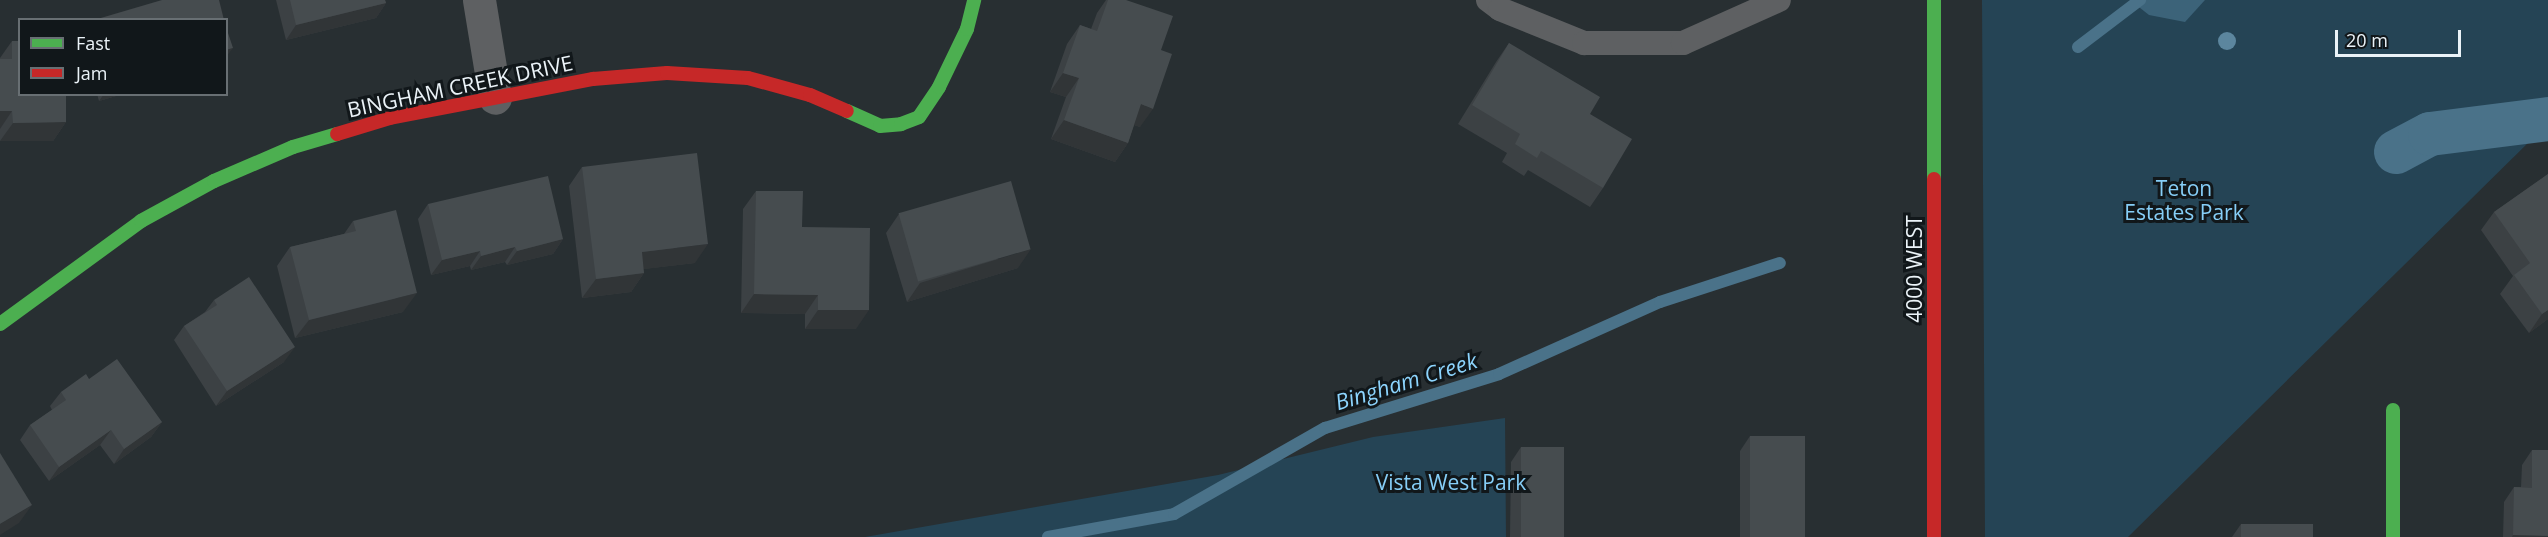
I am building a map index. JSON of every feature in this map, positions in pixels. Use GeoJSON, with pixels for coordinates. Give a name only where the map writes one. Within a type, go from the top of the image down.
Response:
{"type":"FeatureCollection","features":[{"type":"Feature","properties":{"kind":"street"},"geometry":{"type":"LineString","coordinates":[[479,0],[495,98]]}},
{"type":"Feature","properties":{"kind":"street","name":"BINGHAM CREEK DRIVE"},"geometry":{"type":"LineString","coordinates":[[0,324],[141,221],[214,181],[293,147],[390,118],[593,79],[667,73],[748,78],[810,95],[880,126],[901,124],[919,117],[939,87],[967,29],[974,0]]}},
{"type":"Feature","properties":{"kind":"street","name":"4000 WEST"},"geometry":{"type":"LineString","coordinates":[[1934,0],[1934,537]]}},
{"type":"Feature","properties":{"kind":"street"},"geometry":{"type":"LineString","coordinates":[[2393,410],[2394,537]]}},
{"type":"Feature","properties":{"kind":"lane"},"geometry":{"type":"LineString","coordinates":[[1488,0],[1500,9],[1584,43],[1683,43],[1779,0]]}},
{"type":"Feature","properties":{"kind":"green space","name":"Teton Estates Park"},"geometry":{"type":"Polygon","coordinates":[[[1982,0],[2548,0],[2548,134],[2532,139],[2128,537],[1985,537],[1982,0]]]}},
{"type":"Feature","properties":{"kind":"green space","name":"Vista West Park"},"geometry":{"type":"Polygon","coordinates":[[[1505,418],[1506,537],[865,537],[1218,475],[1373,437],[1505,418]]]}},
{"type":"Feature","properties":{"kind":"shaded area"},"geometry":{"type":"Polygon","coordinates":[[[2130,0],[2205,0],[2185,22],[2149,15],[2130,0]]]}},
{"type":"Feature","properties":{"kind":"building"},"geometry":{"type":"Polygon","coordinates":[[[162,0],[219,0],[224,18],[101,18],[162,0]]]}},
{"type":"Feature","properties":{"kind":"building"},"geometry":{"type":"Polygon","coordinates":[[[290,0],[385,0],[386,3],[296,25],[290,0]]]}},
{"type":"Feature","properties":{"kind":"building"},"geometry":{"type":"Polygon","coordinates":[[[1108,0],[1126,0],[1173,16],[1161,50],[1172,54],[1153,109],[1141,104],[1128,143],[1064,120],[1079,78],[1063,73],[1080,25],[1097,31],[1108,0]]]}},
{"type":"Feature","properties":{"kind":"building"},"geometry":{"type":"Polygon","coordinates":[[[228,33],[233,48],[228,49],[228,33]]]}},
{"type":"Feature","properties":{"kind":"building"},"geometry":{"type":"Polygon","coordinates":[[[12,41],[18,41],[18,96],[66,96],[66,122],[13,123],[12,111],[0,111],[0,59],[12,59],[12,41]]]}},
{"type":"Feature","properties":{"kind":"building"},"geometry":{"type":"Polygon","coordinates":[[[1509,43],[1600,97],[1590,114],[1632,139],[1603,188],[1541,151],[1537,158],[1515,144],[1520,134],[1472,105],[1509,43]]]}},
{"type":"Feature","properties":{"kind":"building"},"geometry":{"type":"Polygon","coordinates":[[[697,153],[708,244],[642,252],[644,273],[596,279],[582,167],[697,153]]]}},
{"type":"Feature","properties":{"kind":"building"},"geometry":{"type":"Polygon","coordinates":[[[2548,174],[2548,310],[2542,314],[2514,275],[2530,263],[2494,212],[2548,174]]]}},
{"type":"Feature","properties":{"kind":"building"},"geometry":{"type":"Polygon","coordinates":[[[548,176],[563,239],[517,251],[515,247],[481,256],[480,251],[442,260],[428,204],[548,176]]]}},
{"type":"Feature","properties":{"kind":"building"},"geometry":{"type":"Polygon","coordinates":[[[1011,181],[1031,249],[918,281],[899,213],[1011,181]]]}},
{"type":"Feature","properties":{"kind":"building"},"geometry":{"type":"Polygon","coordinates":[[[756,191],[803,191],[802,227],[870,228],[869,310],[818,310],[818,295],[754,294],[756,191]]]}},
{"type":"Feature","properties":{"kind":"building"},"geometry":{"type":"Polygon","coordinates":[[[396,210],[417,293],[309,320],[290,247],[356,231],[353,221],[396,210]]]}},
{"type":"Feature","properties":{"kind":"building"},"geometry":{"type":"Polygon","coordinates":[[[249,277],[295,347],[227,391],[184,326],[217,305],[214,300],[249,277]]]}},
{"type":"Feature","properties":{"kind":"building"},"geometry":{"type":"Polygon","coordinates":[[[117,359],[162,422],[124,449],[111,430],[59,467],[30,425],[66,400],[61,392],[86,374],[89,379],[117,359]]]}},
{"type":"Feature","properties":{"kind":"building"},"geometry":{"type":"Polygon","coordinates":[[[1750,436],[1805,436],[1805,537],[1750,537],[1750,436]]]}},
{"type":"Feature","properties":{"kind":"building"},"geometry":{"type":"Polygon","coordinates":[[[1521,447],[1564,447],[1564,537],[1521,537],[1521,447]]]}},
{"type":"Feature","properties":{"kind":"building"},"geometry":{"type":"Polygon","coordinates":[[[2532,450],[2548,450],[2548,536],[2513,535],[2514,487],[2532,488],[2532,450]]]}},
{"type":"Feature","properties":{"kind":"building"},"geometry":{"type":"Polygon","coordinates":[[[0,453],[32,505],[0,524],[0,453]]]}},
{"type":"Feature","properties":{"kind":"building"},"geometry":{"type":"Polygon","coordinates":[[[2241,524],[2313,524],[2313,537],[2241,537],[2241,524]]]}},
{"type":"Feature","properties":{"kind":"waterway","name":"Bingham Creek"},"geometry":{"type":"LineString","coordinates":[[2078,47],[2140,0]]}},
{"type":"Feature","properties":{"kind":"waterway"},"geometry":{"type":"LineString","coordinates":[[2396,152],[2430,134],[2548,119]]}},
{"type":"Feature","properties":{"kind":"waterway","name":"Bingham Creek"},"geometry":{"type":"LineString","coordinates":[[1048,537],[1174,514],[1325,428],[1499,374],[1660,302],[1780,263]]}},
{"type":"Feature","properties":{"kind":"traffic: fast"},"geometry":{"type":"LineString","coordinates":[[847,111],[880,126],[901,124],[919,117],[939,87],[967,29],[974,0]]}},
{"type":"Feature","properties":{"kind":"traffic: fast"},"geometry":{"type":"LineString","coordinates":[[1934,0],[1934,179]]}},
{"type":"Feature","properties":{"kind":"traffic: fast"},"geometry":{"type":"LineString","coordinates":[[0,324],[141,221],[214,181],[293,147],[337,134]]}},
{"type":"Feature","properties":{"kind":"traffic: fast"},"geometry":{"type":"LineString","coordinates":[[2393,410],[2393,537]]}},
{"type":"Feature","properties":{"kind":"traffic: jam"},"geometry":{"type":"LineString","coordinates":[[337,134],[390,118],[593,79],[667,73],[748,78],[810,95],[847,111]]}},
{"type":"Feature","properties":{"kind":"traffic: jam"},"geometry":{"type":"LineString","coordinates":[[1934,179],[1934,537]]}}]}
